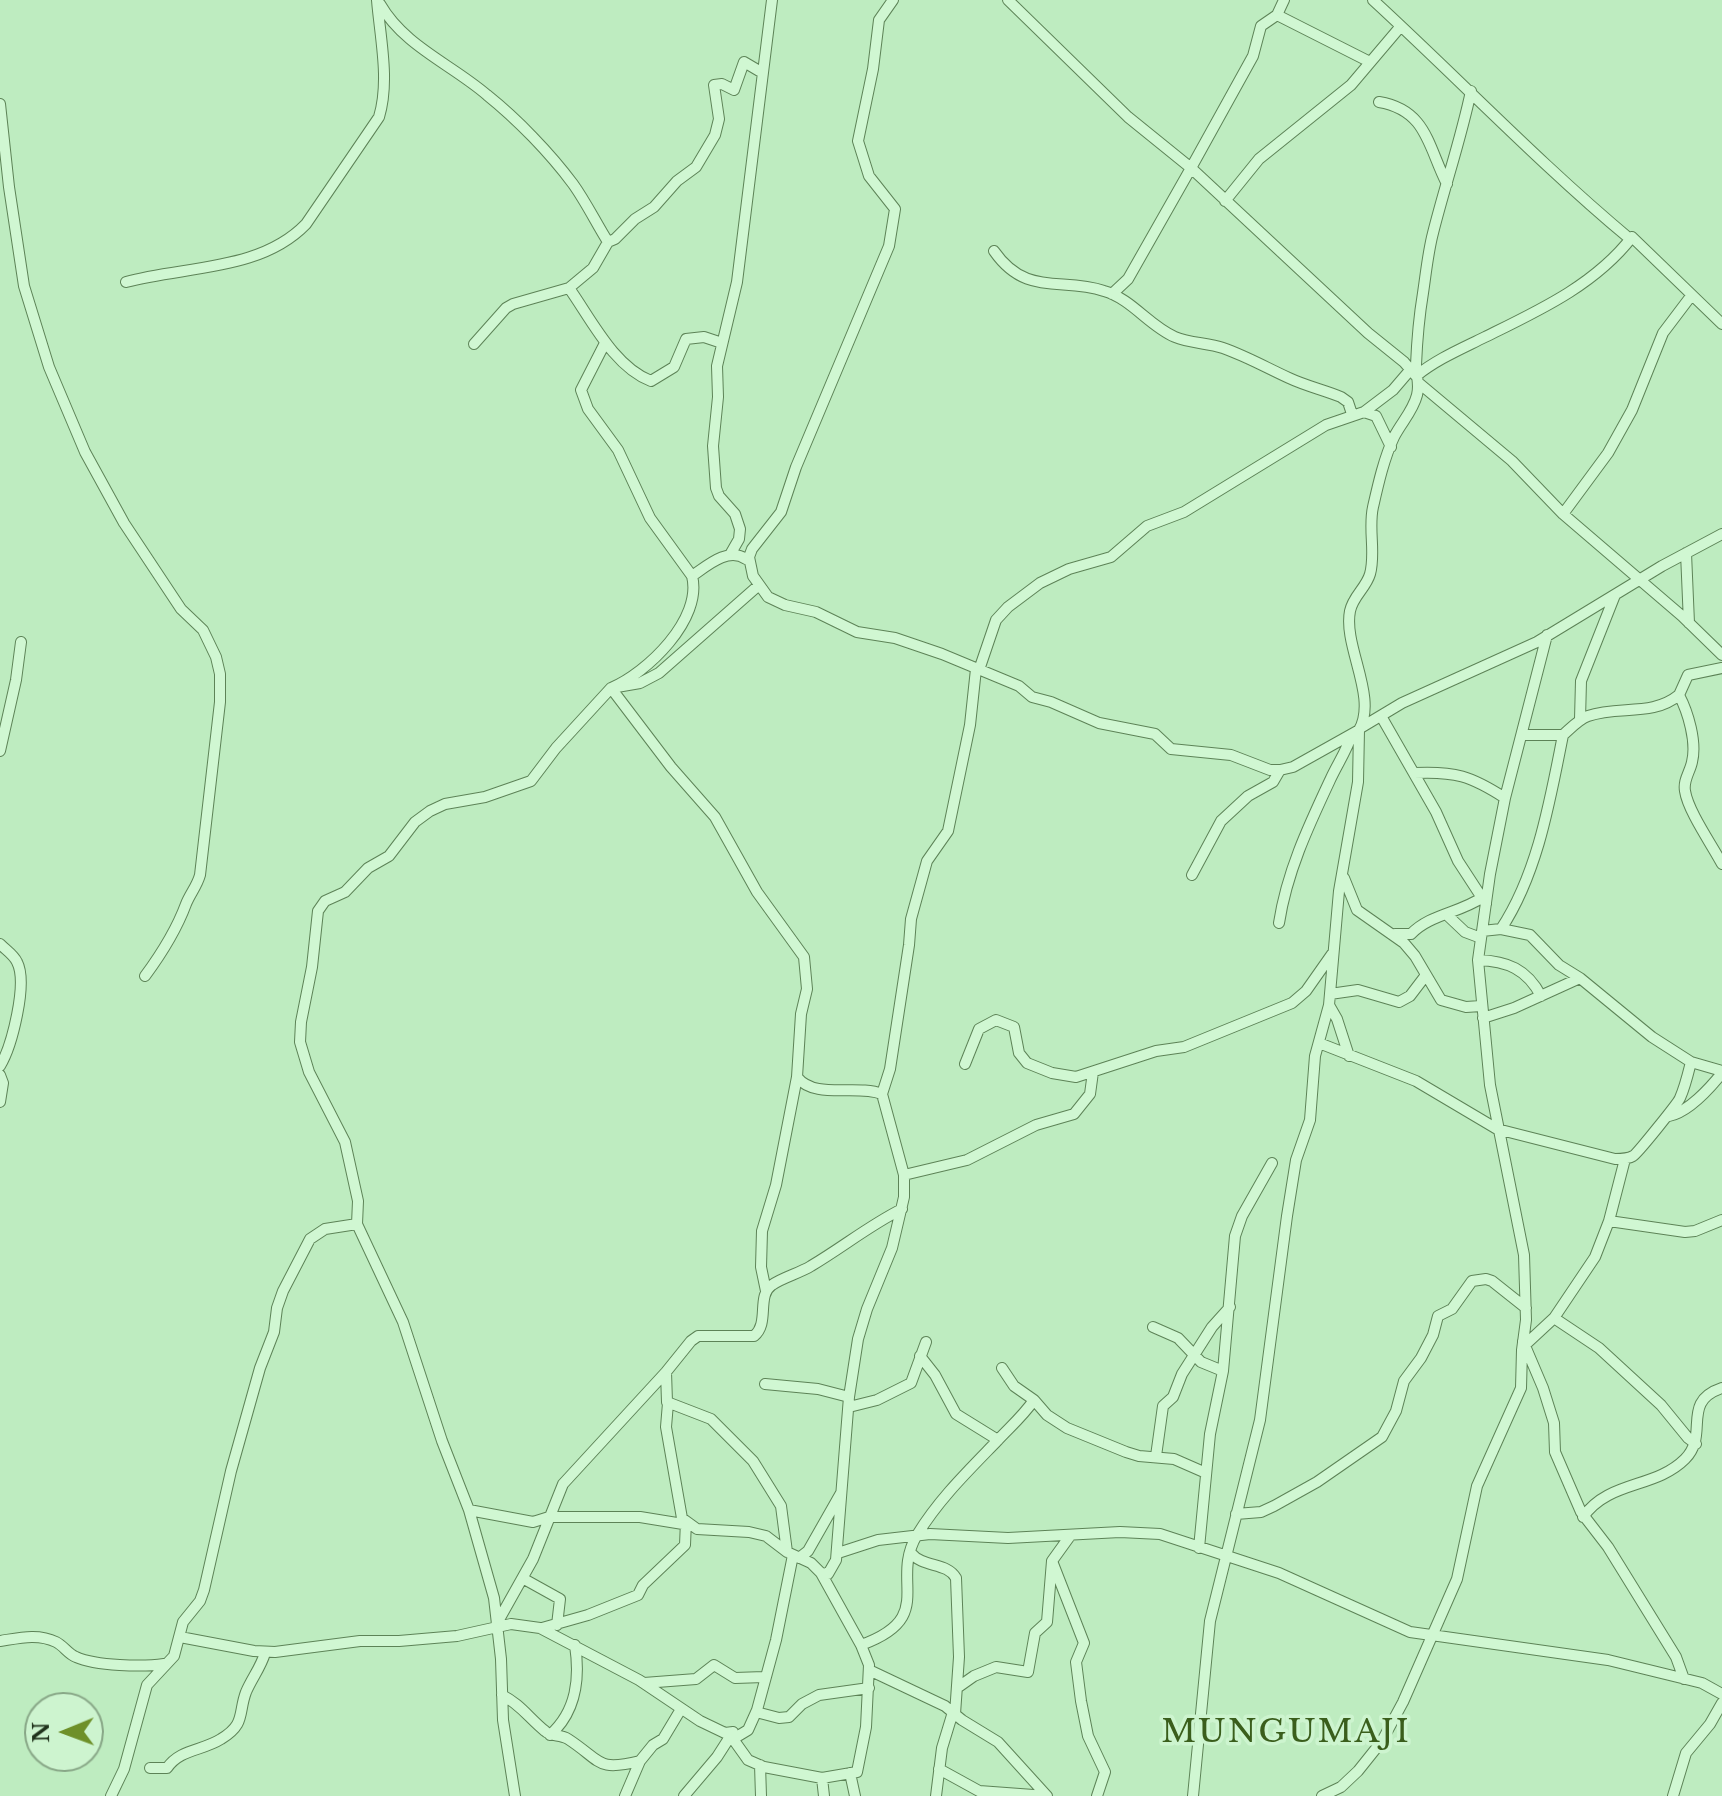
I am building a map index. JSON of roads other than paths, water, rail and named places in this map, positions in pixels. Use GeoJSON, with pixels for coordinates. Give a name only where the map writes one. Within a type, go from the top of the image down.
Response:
{"type":"FeatureCollection","features":[{"type":"Feature","properties":{"kind":"street"},"geometry":{"type":"LineString","coordinates":[[377,0],[407,38],[486,93],[523,128],[572,183],[608,242]]}},
{"type":"Feature","properties":{"kind":"street"},"geometry":{"type":"LineString","coordinates":[[126,282],[155,274],[248,259],[295,235],[306,224],[379,117],[384,82],[377,0]]}},
{"type":"Feature","properties":{"kind":"street"},"geometry":{"type":"LineString","coordinates":[[692,576],[731,553],[739,539],[739,521],[716,488],[713,446],[718,397],[717,366],[737,282],[772,0]]}},
{"type":"Feature","properties":{"kind":"street"},"geometry":{"type":"LineString","coordinates":[[893,0],[879,20],[873,69],[858,141],[869,176],[895,209],[887,253],[796,467],[781,512],[759,538],[749,557],[753,576],[768,597],[785,605],[816,612],[857,632],[895,638],[1019,686],[1032,697],[1099,723],[1155,734],[1171,749],[1231,755],[1270,770],[1280,770],[1293,767],[1381,716],[1537,642],[1722,534]]}},
{"type":"Feature","properties":{"kind":"street"},"geometry":{"type":"LineString","coordinates":[[1008,0],[1128,117],[1191,168],[1415,377],[1512,461],[1563,514],[1722,655]]}},
{"type":"Feature","properties":{"kind":"street"},"geometry":{"type":"LineString","coordinates":[[1112,294],[1128,279],[1191,168],[1253,56],[1261,26],[1277,15],[1284,0]]}},
{"type":"Feature","properties":{"kind":"street"},"geometry":{"type":"LineString","coordinates":[[1373,0],[1548,164],[1567,186],[1630,239],[1632,237],[1722,324]]}},
{"type":"Feature","properties":{"kind":"street"},"geometry":{"type":"LineString","coordinates":[[1277,15],[1368,61]]}},
{"type":"Feature","properties":{"kind":"street"},"geometry":{"type":"LineString","coordinates":[[1225,201],[1259,159],[1351,85],[1368,61],[1401,26]]}},
{"type":"Feature","properties":{"kind":"street"},"geometry":{"type":"LineString","coordinates":[[474,344],[506,308],[569,288],[593,268],[608,242],[654,207],[677,181],[703,159],[719,119],[714,85],[722,84],[734,90],[744,62],[761,72]]}},
{"type":"Feature","properties":{"kind":"street"},"geometry":{"type":"LineString","coordinates":[[1279,923],[1283,900],[1304,835],[1363,724],[1363,696],[1349,617],[1355,595],[1369,578],[1373,506],[1391,447],[1415,404],[1417,329],[1432,236],[1471,91]]}},
{"type":"Feature","properties":{"kind":"street"},"geometry":{"type":"LineString","coordinates":[[1379,102],[1399,106],[1408,112],[1425,134],[1447,184]]}},
{"type":"Feature","properties":{"kind":"street"},"geometry":{"type":"LineString","coordinates":[[0,104],[4,187],[24,286],[49,367],[85,452],[124,523],[181,609],[203,630],[220,674],[220,702],[200,875],[181,922],[145,976]]}},
{"type":"Feature","properties":{"kind":"street"},"geometry":{"type":"LineString","coordinates":[[1364,412],[1429,365],[1552,302],[1588,280],[1616,257],[1632,237]]}},
{"type":"Feature","properties":{"kind":"street"},"geometry":{"type":"LineString","coordinates":[[994,251],[1004,265],[1039,283],[1091,288],[1112,294],[1131,304],[1174,337],[1200,341],[1249,357],[1301,383],[1341,397],[1348,402],[1352,414]]}},
{"type":"Feature","properties":{"kind":"street"},"geometry":{"type":"LineString","coordinates":[[569,288],[605,343],[642,377],[651,381],[674,367],[686,339],[704,337],[722,343]]}},
{"type":"Feature","properties":{"kind":"street"},"geometry":{"type":"LineString","coordinates":[[1563,514],[1608,453],[1632,410],[1663,333],[1691,296]]}},
{"type":"Feature","properties":{"kind":"street"},"geometry":{"type":"LineString","coordinates":[[515,1796],[503,1720],[494,1598],[469,1510],[442,1441],[403,1322],[357,1224],[358,1201],[345,1142],[313,1082],[300,1042],[301,1022],[312,967],[318,911],[325,901],[345,892],[368,868],[389,856],[415,822],[430,811],[445,804],[485,797],[531,781],[556,748],[611,688],[646,668],[685,619],[694,599],[692,576],[650,518],[618,450],[596,421],[582,395],[582,389],[605,343]]}},
{"type":"Feature","properties":{"kind":"street"},"geometry":{"type":"LineString","coordinates":[[821,1573],[828,1574],[838,1553],[849,1402],[861,1326],[892,1248],[902,1209],[904,1175],[882,1094],[890,1069],[911,919],[927,861],[948,831],[970,725],[976,669],[980,667],[996,620],[1029,590],[1069,569],[1111,557],[1147,526],[1184,512],[1326,425],[1352,414],[1371,413],[1380,421],[1391,447]]}},
{"type":"Feature","properties":{"kind":"street"},"geometry":{"type":"LineString","coordinates":[[731,553],[746,559],[749,557]]}},
{"type":"Feature","properties":{"kind":"street"},"geometry":{"type":"LineString","coordinates":[[1686,553],[1689,625]]}},
{"type":"Feature","properties":{"kind":"street"},"geometry":{"type":"LineString","coordinates":[[611,688],[640,683],[659,673],[759,585]]}},
{"type":"Feature","properties":{"kind":"street"},"geometry":{"type":"LineString","coordinates":[[1580,719],[1581,681],[1615,595]]}},
{"type":"Feature","properties":{"kind":"street"},"geometry":{"type":"LineString","coordinates":[[1322,1796],[1338,1791],[1358,1771],[1382,1741],[1403,1702],[1457,1579],[1477,1486],[1522,1385],[1526,1308],[1524,1255],[1497,1129],[1478,960],[1484,901],[1505,798],[1547,635]]}},
{"type":"Feature","properties":{"kind":"street"},"geometry":{"type":"LineString","coordinates":[[0,751],[21,642]]}},
{"type":"Feature","properties":{"kind":"street"},"geometry":{"type":"LineString","coordinates":[[1501,929],[1518,901],[1531,869],[1563,735],[1589,715],[1655,708],[1679,695],[1688,675],[1722,668]]}},
{"type":"Feature","properties":{"kind":"street"},"geometry":{"type":"LineString","coordinates":[[496,1626],[524,1579],[563,1484],[691,1341],[698,1336],[748,1337],[762,1327],[766,1291],[761,1267],[762,1231],[776,1185],[797,1077],[801,1014],[807,989],[804,957],[761,899],[715,817],[671,767],[611,688]]}},
{"type":"Feature","properties":{"kind":"street"},"geometry":{"type":"LineString","coordinates":[[1679,695],[1688,716],[1693,753],[1684,782],[1685,794],[1722,864]]}},
{"type":"Feature","properties":{"kind":"street"},"geometry":{"type":"LineString","coordinates":[[1381,716],[1436,812],[1458,861],[1484,901]]}},
{"type":"Feature","properties":{"kind":"street"},"geometry":{"type":"LineString","coordinates":[[1193,1796],[1208,1634],[1260,1420],[1296,1160],[1310,1120],[1315,1056],[1329,1000],[1339,891],[1358,782],[1357,731]]}},
{"type":"Feature","properties":{"kind":"street"},"geometry":{"type":"LineString","coordinates":[[1522,735],[1563,735]]}},
{"type":"Feature","properties":{"kind":"street"},"geometry":{"type":"LineString","coordinates":[[1192,875],[1221,821],[1248,796],[1273,782],[1280,770]]}},
{"type":"Feature","properties":{"kind":"street"},"geometry":{"type":"LineString","coordinates":[[1414,773],[1464,775],[1505,798]]}},
{"type":"Feature","properties":{"kind":"street"},"geometry":{"type":"LineString","coordinates":[[1344,878],[1357,910],[1393,934],[1415,956],[1441,1000],[1482,1012],[1514,1008],[1580,978]]}},
{"type":"Feature","properties":{"kind":"street"},"geometry":{"type":"LineString","coordinates":[[1393,934],[1411,934],[1424,923],[1484,901]]}},
{"type":"Feature","properties":{"kind":"street"},"geometry":{"type":"LineString","coordinates":[[1446,914],[1465,932],[1481,934],[1501,929],[1530,935],[1559,965],[1580,978],[1652,1037],[1691,1062],[1722,1072],[1714,1083],[1678,1114],[1671,1117],[1665,1115]]}},
{"type":"Feature","properties":{"kind":"street"},"geometry":{"type":"LineString","coordinates":[[0,944],[19,965],[21,984],[10,1044],[0,1066]]}},
{"type":"Feature","properties":{"kind":"street"},"geometry":{"type":"LineString","coordinates":[[965,1064],[979,1029],[992,1021],[1001,1020],[1014,1027],[1019,1053],[1027,1063],[1068,1076],[1085,1075],[1156,1051],[1184,1047],[1292,1003],[1306,991],[1332,954]]}},
{"type":"Feature","properties":{"kind":"street"},"geometry":{"type":"LineString","coordinates":[[1478,960],[1515,966],[1532,980],[1541,996]]}},
{"type":"Feature","properties":{"kind":"street"},"geometry":{"type":"LineString","coordinates":[[1329,1000],[1358,990],[1399,1002],[1410,996],[1426,975]]}},
{"type":"Feature","properties":{"kind":"street"},"geometry":{"type":"LineString","coordinates":[[1329,1000],[1349,1056]]}},
{"type":"Feature","properties":{"kind":"street"},"geometry":{"type":"LineString","coordinates":[[1319,1043],[1416,1081],[1497,1129],[1602,1157],[1625,1159],[1641,1151],[1665,1115],[1673,1110],[1680,1099],[1691,1062]]}},
{"type":"Feature","properties":{"kind":"street"},"geometry":{"type":"LineString","coordinates":[[904,1175],[967,1160],[1036,1125],[1074,1114],[1090,1094],[1093,1072]]}},
{"type":"Feature","properties":{"kind":"street"},"geometry":{"type":"LineString","coordinates":[[0,1075],[3,1083],[0,1102]]}},
{"type":"Feature","properties":{"kind":"street"},"geometry":{"type":"LineString","coordinates":[[797,1077],[803,1085],[815,1088],[869,1089],[882,1094]]}},
{"type":"Feature","properties":{"kind":"street"},"geometry":{"type":"LineString","coordinates":[[1524,1342],[1554,1318],[1595,1257],[1609,1221],[1625,1159]]}},
{"type":"Feature","properties":{"kind":"street"},"geometry":{"type":"LineString","coordinates":[[1199,1548],[1216,1399],[1223,1371],[1237,1227],[1272,1163]]}},
{"type":"Feature","properties":{"kind":"street"},"geometry":{"type":"LineString","coordinates":[[766,1291],[772,1284],[809,1267],[870,1225],[902,1209]]}},
{"type":"Feature","properties":{"kind":"street"},"geometry":{"type":"LineString","coordinates":[[1609,1221],[1685,1232],[1722,1220]]}},
{"type":"Feature","properties":{"kind":"street"},"geometry":{"type":"LineString","coordinates":[[111,1796],[124,1769],[147,1685],[174,1656],[183,1622],[200,1601],[204,1590],[231,1471],[260,1368],[274,1332],[283,1291],[310,1239],[325,1229],[357,1224]]}},
{"type":"Feature","properties":{"kind":"street"},"geometry":{"type":"LineString","coordinates":[[1236,1514],[1261,1512],[1274,1506],[1317,1482],[1382,1437],[1396,1411],[1404,1381],[1421,1358],[1433,1335],[1438,1316],[1452,1309],[1472,1281],[1492,1281],[1526,1308]]}},
{"type":"Feature","properties":{"kind":"street"},"geometry":{"type":"LineString","coordinates":[[1156,1456],[1161,1411],[1173,1397],[1182,1374],[1219,1318],[1230,1307]]}},
{"type":"Feature","properties":{"kind":"street"},"geometry":{"type":"LineString","coordinates":[[1554,1318],[1599,1348],[1661,1405],[1696,1444]]}},
{"type":"Feature","properties":{"kind":"street"},"geometry":{"type":"LineString","coordinates":[[1153,1327],[1178,1338],[1194,1357],[1223,1371]]}},
{"type":"Feature","properties":{"kind":"street"},"geometry":{"type":"LineString","coordinates":[[765,1384],[818,1389],[849,1402],[877,1400],[911,1383],[926,1342]]}},
{"type":"Feature","properties":{"kind":"street"},"geometry":{"type":"LineString","coordinates":[[1524,1342],[1552,1412],[1555,1452],[1583,1517],[1608,1547],[1676,1657],[1684,1679]]}},
{"type":"Feature","properties":{"kind":"street"},"geometry":{"type":"LineString","coordinates":[[920,1356],[940,1383],[956,1414],[998,1440]]}},
{"type":"Feature","properties":{"kind":"street"},"geometry":{"type":"LineString","coordinates":[[1002,1368],[1014,1386],[1034,1400],[1056,1423],[1126,1452],[1174,1459],[1206,1473]]}},
{"type":"Feature","properties":{"kind":"street"},"geometry":{"type":"LineString","coordinates":[[180,1637],[265,1653],[360,1641],[457,1636],[511,1624],[540,1628],[557,1625],[638,1595],[643,1585],[685,1545],[685,1523],[666,1427],[666,1372]]}},
{"type":"Feature","properties":{"kind":"street"},"geometry":{"type":"LineString","coordinates":[[1583,1517],[1615,1490],[1654,1479],[1676,1467],[1696,1444],[1700,1402],[1711,1392],[1722,1388]]}},
{"type":"Feature","properties":{"kind":"street"},"geometry":{"type":"LineString","coordinates":[[861,1645],[879,1639],[903,1615],[909,1600],[907,1574],[916,1536],[945,1494],[1020,1419],[1034,1400]]}},
{"type":"Feature","properties":{"kind":"street"},"geometry":{"type":"LineString","coordinates":[[540,1628],[643,1683],[681,1709],[725,1733],[733,1735],[748,1730],[776,1640],[793,1555],[781,1506],[753,1461],[711,1419],[668,1403]]}},
{"type":"Feature","properties":{"kind":"street"},"geometry":{"type":"LineString","coordinates":[[793,1555],[808,1551],[841,1492]]}},
{"type":"Feature","properties":{"kind":"street"},"geometry":{"type":"LineString","coordinates":[[469,1510],[533,1522],[549,1517],[640,1517],[685,1523],[697,1529],[759,1534],[811,1563],[821,1573],[861,1645],[869,1670],[862,1756],[857,1772],[822,1778],[760,1765],[748,1760],[733,1735]]}},
{"type":"Feature","properties":{"kind":"street"},"geometry":{"type":"LineString","coordinates":[[838,1553],[878,1540],[943,1534],[999,1538],[1120,1532],[1160,1534],[1279,1573],[1410,1632],[1600,1658],[1702,1683],[1722,1694]]}},
{"type":"Feature","properties":{"kind":"street"},"geometry":{"type":"LineString","coordinates":[[957,1688],[974,1676],[996,1667],[1028,1672],[1035,1633],[1047,1622],[1052,1561],[1070,1536]]}},
{"type":"Feature","properties":{"kind":"street"},"geometry":{"type":"LineString","coordinates":[[911,1553],[919,1561],[949,1570],[956,1578],[957,1688],[936,1796]]}},
{"type":"Feature","properties":{"kind":"street"},"geometry":{"type":"LineString","coordinates":[[1052,1561],[1084,1643],[1076,1662],[1081,1701],[1088,1736],[1105,1772],[1097,1796]]}},
{"type":"Feature","properties":{"kind":"street"},"geometry":{"type":"LineString","coordinates":[[524,1579],[560,1599],[557,1625]]}},
{"type":"Feature","properties":{"kind":"street"},"geometry":{"type":"LineString","coordinates":[[0,1641],[36,1637],[57,1642],[83,1659],[131,1666],[164,1664]]}},
{"type":"Feature","properties":{"kind":"street"},"geometry":{"type":"LineString","coordinates":[[550,1735],[578,1685],[575,1645]]}},
{"type":"Feature","properties":{"kind":"street"},"geometry":{"type":"LineString","coordinates":[[150,1768],[167,1768],[181,1754],[225,1737],[243,1714],[245,1696],[265,1653]]}},
{"type":"Feature","properties":{"kind":"street"},"geometry":{"type":"LineString","coordinates":[[643,1683],[696,1679],[714,1665],[735,1678],[764,1677]]}},
{"type":"Feature","properties":{"kind":"street"},"geometry":{"type":"LineString","coordinates":[[869,1670],[954,1713],[1006,1748],[1047,1796]]}},
{"type":"Feature","properties":{"kind":"street"},"geometry":{"type":"LineString","coordinates":[[756,1712],[779,1718],[789,1717],[802,1704],[819,1695],[869,1688]]}},
{"type":"Feature","properties":{"kind":"street"},"geometry":{"type":"LineString","coordinates":[[502,1695],[523,1708],[550,1735],[567,1739],[609,1767],[640,1761]]}},
{"type":"Feature","properties":{"kind":"street"},"geometry":{"type":"LineString","coordinates":[[1673,1796],[1686,1753],[1710,1724],[1722,1703]]}},
{"type":"Feature","properties":{"kind":"street"},"geometry":{"type":"LineString","coordinates":[[625,1796],[640,1761],[653,1745],[662,1741],[681,1709]]}},
{"type":"Feature","properties":{"kind":"street"},"geometry":{"type":"LineString","coordinates":[[684,1796],[733,1735]]}},
{"type":"Feature","properties":{"kind":"street"},"geometry":{"type":"LineString","coordinates":[[760,1765],[761,1796]]}},
{"type":"Feature","properties":{"kind":"street"},"geometry":{"type":"LineString","coordinates":[[939,1769],[979,1791],[1047,1796]]}},
{"type":"Feature","properties":{"kind":"street"},"geometry":{"type":"LineString","coordinates":[[850,1773],[855,1796]]}},
{"type":"Feature","properties":{"kind":"street"},"geometry":{"type":"LineString","coordinates":[[822,1778],[824,1796]]}},
{"type":"Feature","properties":{"kind":"district","name":"MUNGUMAJI"},"geometry":{"type":"Point","coordinates":[1286,1733]}}]}
